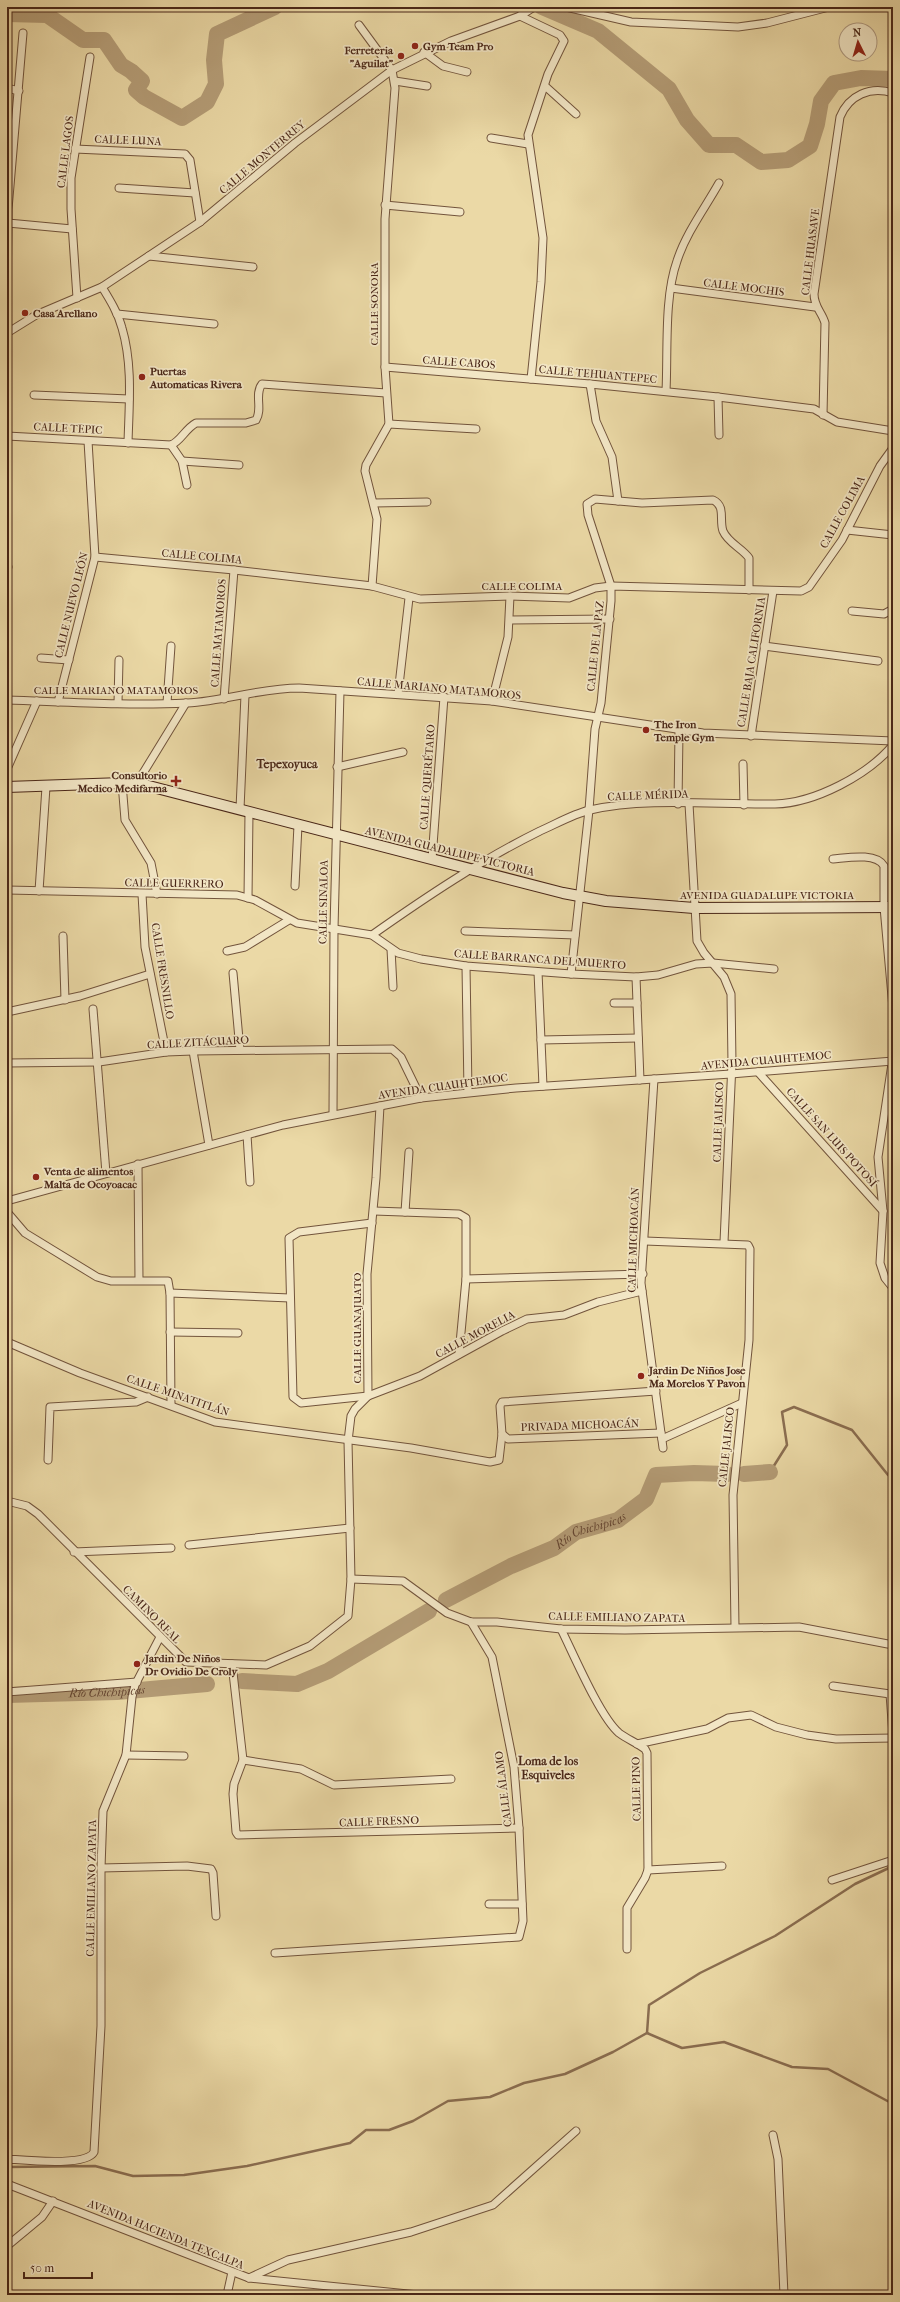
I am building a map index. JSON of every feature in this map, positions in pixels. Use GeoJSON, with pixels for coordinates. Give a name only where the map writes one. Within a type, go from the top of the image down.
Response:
{"type":"FeatureCollection","features":[{"type":"Feature","properties":{"kind":"main road","name":"AVENIDA GUADALUPE VICTORIA"},"geometry":{"type":"LineString","coordinates":[[7,787],[137,783],[579,897],[606,901],[694,908],[888,907]]}},
{"type":"Feature","properties":{"kind":"street"},"geometry":{"type":"LineString","coordinates":[[566,7],[631,22],[738,27],[767,23],[829,7]]}},
{"type":"Feature","properties":{"kind":"street","name":"CALLE MONTERREY"},"geometry":{"type":"LineString","coordinates":[[7,333],[36,315],[102,286],[200,222],[300,139],[392,70],[424,52],[457,38],[520,16],[532,9]]}},
{"type":"Feature","properties":{"kind":"street","name":"CALLE TEHUANTEPEC"},"geometry":{"type":"LineString","coordinates":[[520,16],[563,38],[564,46],[545,86],[531,126],[528,144],[543,238],[541,282],[531,379],[718,397],[814,409],[837,422],[893,431]]}},
{"type":"Feature","properties":{"kind":"street","name":"CALLE SONORA"},"geometry":{"type":"LineString","coordinates":[[359,25],[392,70],[395,81],[385,205],[385,367],[389,424]]}},
{"type":"Feature","properties":{"kind":"street"},"geometry":{"type":"LineString","coordinates":[[7,310],[8,223],[23,33]]}},
{"type":"Feature","properties":{"kind":"street"},"geometry":{"type":"LineString","coordinates":[[424,52],[443,66],[467,72]]}},
{"type":"Feature","properties":{"kind":"street","name":"CALLE LAGOS"},"geometry":{"type":"LineString","coordinates":[[77,298],[70,192],[75,149],[90,57]]}},
{"type":"Feature","properties":{"kind":"street"},"geometry":{"type":"LineString","coordinates":[[395,81],[427,86]]}},
{"type":"Feature","properties":{"kind":"street"},"geometry":{"type":"LineString","coordinates":[[545,86],[576,114]]}},
{"type":"Feature","properties":{"kind":"street"},"geometry":{"type":"LineString","coordinates":[[7,88],[19,91]]}},
{"type":"Feature","properties":{"kind":"street","name":"CALLE HUASAVE"},"geometry":{"type":"LineString","coordinates":[[823,415],[825,323],[823,316],[815,307],[814,294],[840,117],[850,100],[872,91],[884,90],[893,93]]}},
{"type":"Feature","properties":{"kind":"street"},"geometry":{"type":"LineString","coordinates":[[491,138],[528,144]]}},
{"type":"Feature","properties":{"kind":"street","name":"CALLE LUNA"},"geometry":{"type":"LineString","coordinates":[[75,149],[181,153],[188,156],[190,160],[195,193]]}},
{"type":"Feature","properties":{"kind":"street"},"geometry":{"type":"LineString","coordinates":[[666,392],[671,288],[682,248],[719,183]]}},
{"type":"Feature","properties":{"kind":"street"},"geometry":{"type":"LineString","coordinates":[[119,188],[195,193],[200,222]]}},
{"type":"Feature","properties":{"kind":"street"},"geometry":{"type":"LineString","coordinates":[[385,205],[460,212]]}},
{"type":"Feature","properties":{"kind":"street"},"geometry":{"type":"LineString","coordinates":[[8,223],[72,229]]}},
{"type":"Feature","properties":{"kind":"street"},"geometry":{"type":"LineString","coordinates":[[149,256],[254,267]]}},
{"type":"Feature","properties":{"kind":"street"},"geometry":{"type":"LineString","coordinates":[[102,286],[118,314],[128,360],[128,443]]}},
{"type":"Feature","properties":{"kind":"street","name":"CALLE MOCHIS"},"geometry":{"type":"LineString","coordinates":[[671,288],[815,307]]}},
{"type":"Feature","properties":{"kind":"street"},"geometry":{"type":"LineString","coordinates":[[118,314],[214,324]]}},
{"type":"Feature","properties":{"kind":"street","name":"CALLE CABOS"},"geometry":{"type":"LineString","coordinates":[[385,367],[531,379]]}},
{"type":"Feature","properties":{"kind":"street"},"geometry":{"type":"LineString","coordinates":[[187,485],[182,461],[171,445],[176,443],[189,427],[196,423],[253,422],[259,413],[260,386],[266,383],[386,393]]}},
{"type":"Feature","properties":{"kind":"street"},"geometry":{"type":"LineString","coordinates":[[590,384],[596,420],[612,457],[618,501]]}},
{"type":"Feature","properties":{"kind":"street"},"geometry":{"type":"LineString","coordinates":[[34,395],[129,399]]}},
{"type":"Feature","properties":{"kind":"street"},"geometry":{"type":"LineString","coordinates":[[718,397],[719,435]]}},
{"type":"Feature","properties":{"kind":"street"},"geometry":{"type":"LineString","coordinates":[[372,586],[377,527],[374,503],[365,471],[366,465],[389,424],[476,429]]}},
{"type":"Feature","properties":{"kind":"street","name":"CALLE TEPIC"},"geometry":{"type":"LineString","coordinates":[[7,436],[171,445]]}},
{"type":"Feature","properties":{"kind":"street","name":"CALLE NUEVO LEÓN"},"geometry":{"type":"LineString","coordinates":[[58,702],[95,557],[88,441]]}},
{"type":"Feature","properties":{"kind":"street","name":"CALLE COLIMA"},"geometry":{"type":"LineString","coordinates":[[95,557],[234,570],[372,586],[409,598],[510,596],[569,598],[595,588],[610,586],[801,591],[809,587],[847,530],[877,472],[893,448]]}},
{"type":"Feature","properties":{"kind":"street"},"geometry":{"type":"LineString","coordinates":[[182,461],[239,464]]}},
{"type":"Feature","properties":{"kind":"street","name":"CALLE DE LA PAZ"},"geometry":{"type":"LineString","coordinates":[[571,974],[589,810],[597,718],[601,703],[610,619],[610,586],[586,508],[590,501],[595,499],[642,503],[713,500],[721,506],[724,533],[749,558],[749,590]]}},
{"type":"Feature","properties":{"kind":"street"},"geometry":{"type":"LineString","coordinates":[[374,503],[427,502]]}},
{"type":"Feature","properties":{"kind":"street"},"geometry":{"type":"LineString","coordinates":[[847,530],[893,535]]}},
{"type":"Feature","properties":{"kind":"street","name":"CALLE MATAMOROS"},"geometry":{"type":"LineString","coordinates":[[224,699],[234,570]]}},
{"type":"Feature","properties":{"kind":"street","name":"CALLE BAJA CALIFORNIA"},"geometry":{"type":"LineString","coordinates":[[751,736],[773,591]]}},
{"type":"Feature","properties":{"kind":"street"},"geometry":{"type":"LineString","coordinates":[[492,701],[510,620],[510,596]]}},
{"type":"Feature","properties":{"kind":"street"},"geometry":{"type":"LineString","coordinates":[[398,694],[409,598]]}},
{"type":"Feature","properties":{"kind":"street"},"geometry":{"type":"LineString","coordinates":[[852,611],[884,614],[893,609]]}},
{"type":"Feature","properties":{"kind":"street"},"geometry":{"type":"LineString","coordinates":[[510,620],[610,619]]}},
{"type":"Feature","properties":{"kind":"street"},"geometry":{"type":"LineString","coordinates":[[167,703],[171,646]]}},
{"type":"Feature","properties":{"kind":"street"},"geometry":{"type":"LineString","coordinates":[[764,646],[878,661]]}},
{"type":"Feature","properties":{"kind":"street"},"geometry":{"type":"LineString","coordinates":[[41,658],[69,660]]}},
{"type":"Feature","properties":{"kind":"street"},"geometry":{"type":"LineString","coordinates":[[118,702],[119,660]]}},
{"type":"Feature","properties":{"kind":"street","name":"CALLE MARIANO MATAMOROS"},"geometry":{"type":"LineString","coordinates":[[7,700],[186,703],[224,699],[286,688],[492,701],[679,731],[751,736],[893,741]]}},
{"type":"Feature","properties":{"kind":"street","name":"CALLE SINALOA"},"geometry":{"type":"LineString","coordinates":[[333,1114],[334,929],[340,691]]}},
{"type":"Feature","properties":{"kind":"street"},"geometry":{"type":"LineString","coordinates":[[245,695],[244,810],[248,898]]}},
{"type":"Feature","properties":{"kind":"street","name":"CALLE QUERÉTARO"},"geometry":{"type":"LineString","coordinates":[[432,859],[444,697]]}},
{"type":"Feature","properties":{"kind":"street"},"geometry":{"type":"LineString","coordinates":[[7,768],[37,701]]}},
{"type":"Feature","properties":{"kind":"street"},"geometry":{"type":"LineString","coordinates":[[137,783],[186,703]]}},
{"type":"Feature","properties":{"kind":"street"},"geometry":{"type":"LineString","coordinates":[[678,804],[679,731]]}},
{"type":"Feature","properties":{"kind":"street","name":"CALLE MÉRIDA"},"geometry":{"type":"LineString","coordinates":[[372,935],[415,904],[522,840],[589,810],[628,805],[786,804],[806,799],[860,774],[877,761],[893,745]]}},
{"type":"Feature","properties":{"kind":"street"},"geometry":{"type":"LineString","coordinates":[[337,766],[403,752]]}},
{"type":"Feature","properties":{"kind":"street"},"geometry":{"type":"LineString","coordinates":[[743,764],[744,805]]}},
{"type":"Feature","properties":{"kind":"street"},"geometry":{"type":"LineString","coordinates":[[122,783],[126,820],[151,863],[158,894]]}},
{"type":"Feature","properties":{"kind":"street"},"geometry":{"type":"LineString","coordinates":[[39,891],[46,786]]}},
{"type":"Feature","properties":{"kind":"street","name":"CALLE JALISCO"},"geometry":{"type":"LineString","coordinates":[[688,804],[694,908],[698,941],[704,953],[724,977],[731,994],[731,1074],[724,1242]]}},
{"type":"Feature","properties":{"kind":"street"},"geometry":{"type":"LineString","coordinates":[[295,886],[298,825]]}},
{"type":"Feature","properties":{"kind":"street"},"geometry":{"type":"LineString","coordinates":[[832,859],[869,858],[882,862],[888,907],[893,1008]]}},
{"type":"Feature","properties":{"kind":"street","name":"CALLE GUERRERO"},"geometry":{"type":"LineString","coordinates":[[7,890],[228,895],[248,898],[289,920],[334,929]]}},
{"type":"Feature","properties":{"kind":"street","name":"CALLE FRESNILLO"},"geometry":{"type":"LineString","coordinates":[[142,894],[144,928],[150,974],[166,1052]]}},
{"type":"Feature","properties":{"kind":"street"},"geometry":{"type":"LineString","coordinates":[[227,951],[245,947],[289,920]]}},
{"type":"Feature","properties":{"kind":"street","name":"CALLE BARRANCA DEL MUERTO"},"geometry":{"type":"LineString","coordinates":[[334,929],[372,935],[391,949],[421,959],[466,966],[538,972],[636,977],[658,975],[685,966],[713,963],[774,969]]}},
{"type":"Feature","properties":{"kind":"street"},"geometry":{"type":"LineString","coordinates":[[465,931],[575,935]]}},
{"type":"Feature","properties":{"kind":"street"},"geometry":{"type":"LineString","coordinates":[[63,936],[65,1000]]}},
{"type":"Feature","properties":{"kind":"street"},"geometry":{"type":"LineString","coordinates":[[391,949],[393,987]]}},
{"type":"Feature","properties":{"kind":"street"},"geometry":{"type":"LineString","coordinates":[[466,966],[468,1092]]}},
{"type":"Feature","properties":{"kind":"street"},"geometry":{"type":"LineString","coordinates":[[538,972],[543,1086]]}},
{"type":"Feature","properties":{"kind":"street"},"geometry":{"type":"LineString","coordinates":[[233,973],[240,1050]]}},
{"type":"Feature","properties":{"kind":"street"},"geometry":{"type":"LineString","coordinates":[[7,1012],[65,1000],[150,974]]}},
{"type":"Feature","properties":{"kind":"street"},"geometry":{"type":"LineString","coordinates":[[636,977],[640,1080]]}},
{"type":"Feature","properties":{"kind":"street"},"geometry":{"type":"LineString","coordinates":[[614,1003],[637,1003]]}},
{"type":"Feature","properties":{"kind":"street"},"geometry":{"type":"LineString","coordinates":[[94,1009],[106,1173]]}},
{"type":"Feature","properties":{"kind":"street"},"geometry":{"type":"LineString","coordinates":[[541,1040],[638,1038]]}},
{"type":"Feature","properties":{"kind":"street","name":"CALLE ZITÁCUARO"},"geometry":{"type":"LineString","coordinates":[[7,1063],[98,1062],[166,1052],[193,1051],[392,1049],[401,1057],[421,1098]]}},
{"type":"Feature","properties":{"kind":"street"},"geometry":{"type":"LineString","coordinates":[[193,1051],[209,1145]]}},
{"type":"Feature","properties":{"kind":"street"},"geometry":{"type":"LineString","coordinates":[[893,1057],[878,1157],[883,1211],[880,1264],[885,1278],[893,1288]]}},
{"type":"Feature","properties":{"kind":"street","name":"AVENIDA CUAUHTEMOC"},"geometry":{"type":"LineString","coordinates":[[7,1201],[247,1135],[333,1114],[421,1098],[468,1092],[543,1086],[731,1074],[893,1061]]}},
{"type":"Feature","properties":{"kind":"street","name":"CALLE SAN LUIS POTOSÍ"},"geometry":{"type":"LineString","coordinates":[[758,1072],[883,1211]]}},
{"type":"Feature","properties":{"kind":"street","name":"CALLE MICHOACÁN"},"geometry":{"type":"LineString","coordinates":[[654,1079],[646,1190],[642,1291],[663,1448]]}},
{"type":"Feature","properties":{"kind":"street","name":"CALLE GUANAJUATO"},"geometry":{"type":"LineString","coordinates":[[351,1578],[348,1441],[351,1416],[355,1409],[368,1396],[366,1304],[374,1211],[380,1106]]}},
{"type":"Feature","properties":{"kind":"street"},"geometry":{"type":"LineString","coordinates":[[247,1135],[250,1182]]}},
{"type":"Feature","properties":{"kind":"street"},"geometry":{"type":"LineString","coordinates":[[405,1212],[409,1152]]}},
{"type":"Feature","properties":{"kind":"street"},"geometry":{"type":"LineString","coordinates":[[138,1164],[138,1280]]}},
{"type":"Feature","properties":{"kind":"street"},"geometry":{"type":"LineString","coordinates":[[374,1211],[459,1214],[464,1216],[467,1221],[466,1279],[459,1354]]}},
{"type":"Feature","properties":{"kind":"street"},"geometry":{"type":"LineString","coordinates":[[7,1212],[25,1232],[97,1278],[111,1281],[165,1279],[170,1283],[171,1405]]}},
{"type":"Feature","properties":{"kind":"street"},"geometry":{"type":"LineString","coordinates":[[368,1396],[301,1403],[294,1397],[289,1244],[290,1238],[293,1235],[372,1223]]}},
{"type":"Feature","properties":{"kind":"street","name":"CALLE JALISCO"},"geometry":{"type":"LineString","coordinates":[[645,1241],[724,1242],[748,1245],[751,1252],[749,1340],[733,1495],[735,1628]]}},
{"type":"Feature","properties":{"kind":"street"},"geometry":{"type":"LineString","coordinates":[[466,1279],[643,1274]]}},
{"type":"Feature","properties":{"kind":"street","name":"CALLE MORELIA"},"geometry":{"type":"LineString","coordinates":[[368,1396],[420,1376],[527,1319],[564,1315],[598,1302],[642,1291]]}},
{"type":"Feature","properties":{"kind":"street"},"geometry":{"type":"LineString","coordinates":[[170,1293],[290,1298]]}},
{"type":"Feature","properties":{"kind":"street"},"geometry":{"type":"LineString","coordinates":[[170,1332],[238,1333]]}},
{"type":"Feature","properties":{"kind":"street","name":"CALLE MINATITLÁN"},"geometry":{"type":"LineString","coordinates":[[7,1342],[80,1373],[216,1422],[348,1441],[411,1448],[495,1462],[498,1460],[502,1434]]}},
{"type":"Feature","properties":{"kind":"street"},"geometry":{"type":"LineString","coordinates":[[502,1434],[500,1406],[504,1401],[656,1391]]}},
{"type":"Feature","properties":{"kind":"street"},"geometry":{"type":"LineString","coordinates":[[48,1460],[50,1407],[136,1402],[148,1397]]}},
{"type":"Feature","properties":{"kind":"street"},"geometry":{"type":"LineString","coordinates":[[661,1436],[742,1403]]}},
{"type":"Feature","properties":{"kind":"street","name":"PRIVADA MICHOACÁN"},"geometry":{"type":"LineString","coordinates":[[502,1434],[508,1438],[661,1436]]}},
{"type":"Feature","properties":{"kind":"street","name":"CAMINO REAL"},"geometry":{"type":"LineString","coordinates":[[7,1500],[27,1506],[38,1514],[74,1552],[186,1662],[266,1665],[310,1646],[348,1616],[351,1578]]}},
{"type":"Feature","properties":{"kind":"street"},"geometry":{"type":"LineString","coordinates":[[189,1546],[350,1528]]}},
{"type":"Feature","properties":{"kind":"street"},"geometry":{"type":"LineString","coordinates":[[74,1552],[171,1548]]}},
{"type":"Feature","properties":{"kind":"street","name":"CALLE EMILIANO ZAPATA"},"geometry":{"type":"LineString","coordinates":[[351,1578],[403,1581],[448,1612],[471,1622],[497,1622],[560,1629],[625,1630],[799,1627],[893,1645]]}},
{"type":"Feature","properties":{"kind":"street","name":"CALLE ÁLAMO"},"geometry":{"type":"LineString","coordinates":[[275,1953],[520,1937],[524,1922],[514,1767],[492,1657],[471,1622]]}},
{"type":"Feature","properties":{"kind":"street","name":"CALLE PINO"},"geometry":{"type":"LineString","coordinates":[[560,1629],[604,1714],[619,1732],[645,1749],[647,1753],[648,1870],[646,1878],[627,1908],[627,1949]]}},
{"type":"Feature","properties":{"kind":"street","name":"CALLE EMILIANO ZAPATA"},"geometry":{"type":"LineString","coordinates":[[7,2159],[76,2161],[89,2157],[94,2152],[101,2026],[101,1868],[105,1804],[117,1782],[126,1755],[132,1697],[136,1683],[160,1637]]}},
{"type":"Feature","properties":{"kind":"street"},"geometry":{"type":"LineString","coordinates":[[232,1664],[243,1760],[301,1769],[334,1785],[451,1779]]}},
{"type":"Feature","properties":{"kind":"street"},"geometry":{"type":"LineString","coordinates":[[7,1692],[136,1683]]}},
{"type":"Feature","properties":{"kind":"street"},"geometry":{"type":"LineString","coordinates":[[637,1744],[708,1729],[728,1718],[751,1715],[776,1727],[807,1735],[836,1739],[893,1737],[891,1696],[887,1692],[833,1686]]}},
{"type":"Feature","properties":{"kind":"street"},"geometry":{"type":"LineString","coordinates":[[126,1755],[184,1756]]}},
{"type":"Feature","properties":{"kind":"street","name":"CALLE FRESNO"},"geometry":{"type":"LineString","coordinates":[[243,1760],[234,1784],[233,1794],[236,1832],[240,1835],[519,1828]]}},
{"type":"Feature","properties":{"kind":"street"},"geometry":{"type":"LineString","coordinates":[[832,1880],[893,1860]]}},
{"type":"Feature","properties":{"kind":"street"},"geometry":{"type":"LineString","coordinates":[[101,1868],[187,1866],[211,1869],[214,1873],[216,1916]]}},
{"type":"Feature","properties":{"kind":"street"},"geometry":{"type":"LineString","coordinates":[[648,1870],[722,1866]]}},
{"type":"Feature","properties":{"kind":"street"},"geometry":{"type":"LineString","coordinates":[[490,1904],[522,1904]]}},
{"type":"Feature","properties":{"kind":"street"},"geometry":{"type":"LineString","coordinates":[[249,2278],[288,2260],[411,2232],[486,2208],[503,2198],[576,2131]]}},
{"type":"Feature","properties":{"kind":"street"},"geometry":{"type":"LineString","coordinates":[[773,2135],[778,2159],[784,2295]]}},
{"type":"Feature","properties":{"kind":"street","name":"AVENIDA HACIENDA TEXCALPA"},"geometry":{"type":"LineString","coordinates":[[7,2184],[249,2278],[418,2295]]}},
{"type":"Feature","properties":{"kind":"street"},"geometry":{"type":"LineString","coordinates":[[7,2246],[42,2217],[53,2202]]}},
{"type":"Feature","properties":{"kind":"street"},"geometry":{"type":"LineString","coordinates":[[227,2295],[232,2272]]}},
{"type":"Feature","properties":{"kind":"waterway"},"geometry":{"type":"LineString","coordinates":[[7,14],[47,15],[83,40],[104,40],[121,65],[131,71],[142,81],[136,90],[144,97],[182,118],[207,102],[216,84],[214,60],[217,34],[275,7]]}},
{"type":"Feature","properties":{"kind":"waterway"},"geometry":{"type":"LineString","coordinates":[[542,7],[598,31],[669,89],[687,120],[709,145],[736,145],[761,162],[788,160],[810,146],[817,124],[821,101],[834,83],[861,78],[893,79]]}},
{"type":"Feature","properties":{"kind":"waterway"},"geometry":{"type":"LineString","coordinates":[[770,1472],[787,1445],[782,1412],[794,1407],[852,1430],[888,1475],[893,1476]]}},
{"type":"Feature","properties":{"kind":"waterway","name":"Río Chichipicas"},"geometry":{"type":"LineString","coordinates":[[744,1474],[770,1472]]}},
{"type":"Feature","properties":{"kind":"waterway","name":"Río Chichipicas"},"geometry":{"type":"LineString","coordinates":[[446,1600],[511,1566],[554,1548],[576,1532],[618,1520],[646,1499],[656,1475],[694,1473],[727,1474]]}},
{"type":"Feature","properties":{"kind":"waterway","name":"Río Chichipicas"},"geometry":{"type":"LineString","coordinates":[[242,1681],[297,1684],[328,1671],[429,1611]]}},
{"type":"Feature","properties":{"kind":"waterway","name":"Río Chichipicas"},"geometry":{"type":"LineString","coordinates":[[7,1695],[117,1692],[207,1684]]}},
{"type":"Feature","properties":{"kind":"waterway"},"geometry":{"type":"LineString","coordinates":[[647,2033],[649,2005],[700,1973],[775,1936],[855,1884],[893,1866]]}},
{"type":"Feature","properties":{"kind":"waterway"},"geometry":{"type":"LineString","coordinates":[[647,2033],[682,2048],[724,2042],[792,2067],[828,2069],[893,2104]]}},
{"type":"Feature","properties":{"kind":"waterway"},"geometry":{"type":"LineString","coordinates":[[7,2167],[95,2166],[133,2176],[184,2175],[247,2166],[350,2143],[366,2130],[389,2130],[413,2121],[448,2101],[490,2097],[524,2083],[565,2074],[613,2052],[647,2033]]}},
{"type":"Feature","properties":{"kind":"place","name":"Gym Team Pro"},"geometry":{"type":"Point","coordinates":[415,46]}},
{"type":"Feature","properties":{"kind":"place","name":"Ferreteria \"Aguilat\""},"geometry":{"type":"Point","coordinates":[401,56]}},
{"type":"Feature","properties":{"kind":"place","name":"Casa Arellano"},"geometry":{"type":"Point","coordinates":[25,313]}},
{"type":"Feature","properties":{"kind":"place","name":"Puertas Automaticas Rivera"},"geometry":{"type":"Point","coordinates":[142,377]}},
{"type":"Feature","properties":{"kind":"place","name":"The Iron Temple Gym"},"geometry":{"type":"Point","coordinates":[646,730]}},
{"type":"Feature","properties":{"kind":"place","name":"Consultorio Medico Medifarma"},"geometry":{"type":"Point","coordinates":[176,781]}},
{"type":"Feature","properties":{"kind":"place","name":"Venta de alimentos Malta de Ocoyoacac"},"geometry":{"type":"Point","coordinates":[36,1177]}},
{"type":"Feature","properties":{"kind":"place","name":"Jardin De Niños Jose Ma Morelos Y Pavon"},"geometry":{"type":"Point","coordinates":[641,1376]}},
{"type":"Feature","properties":{"kind":"place","name":"Jardin De Niños Dr Ovidio De Croly"},"geometry":{"type":"Point","coordinates":[137,1664]}},
{"type":"Feature","properties":{"kind":"district","name":"Tepexoyuca"},"geometry":{"type":"Point","coordinates":[287,764]}},
{"type":"Feature","properties":{"kind":"district","name":"Loma de los Esquiveles"},"geometry":{"type":"Point","coordinates":[548,1768]}}]}
